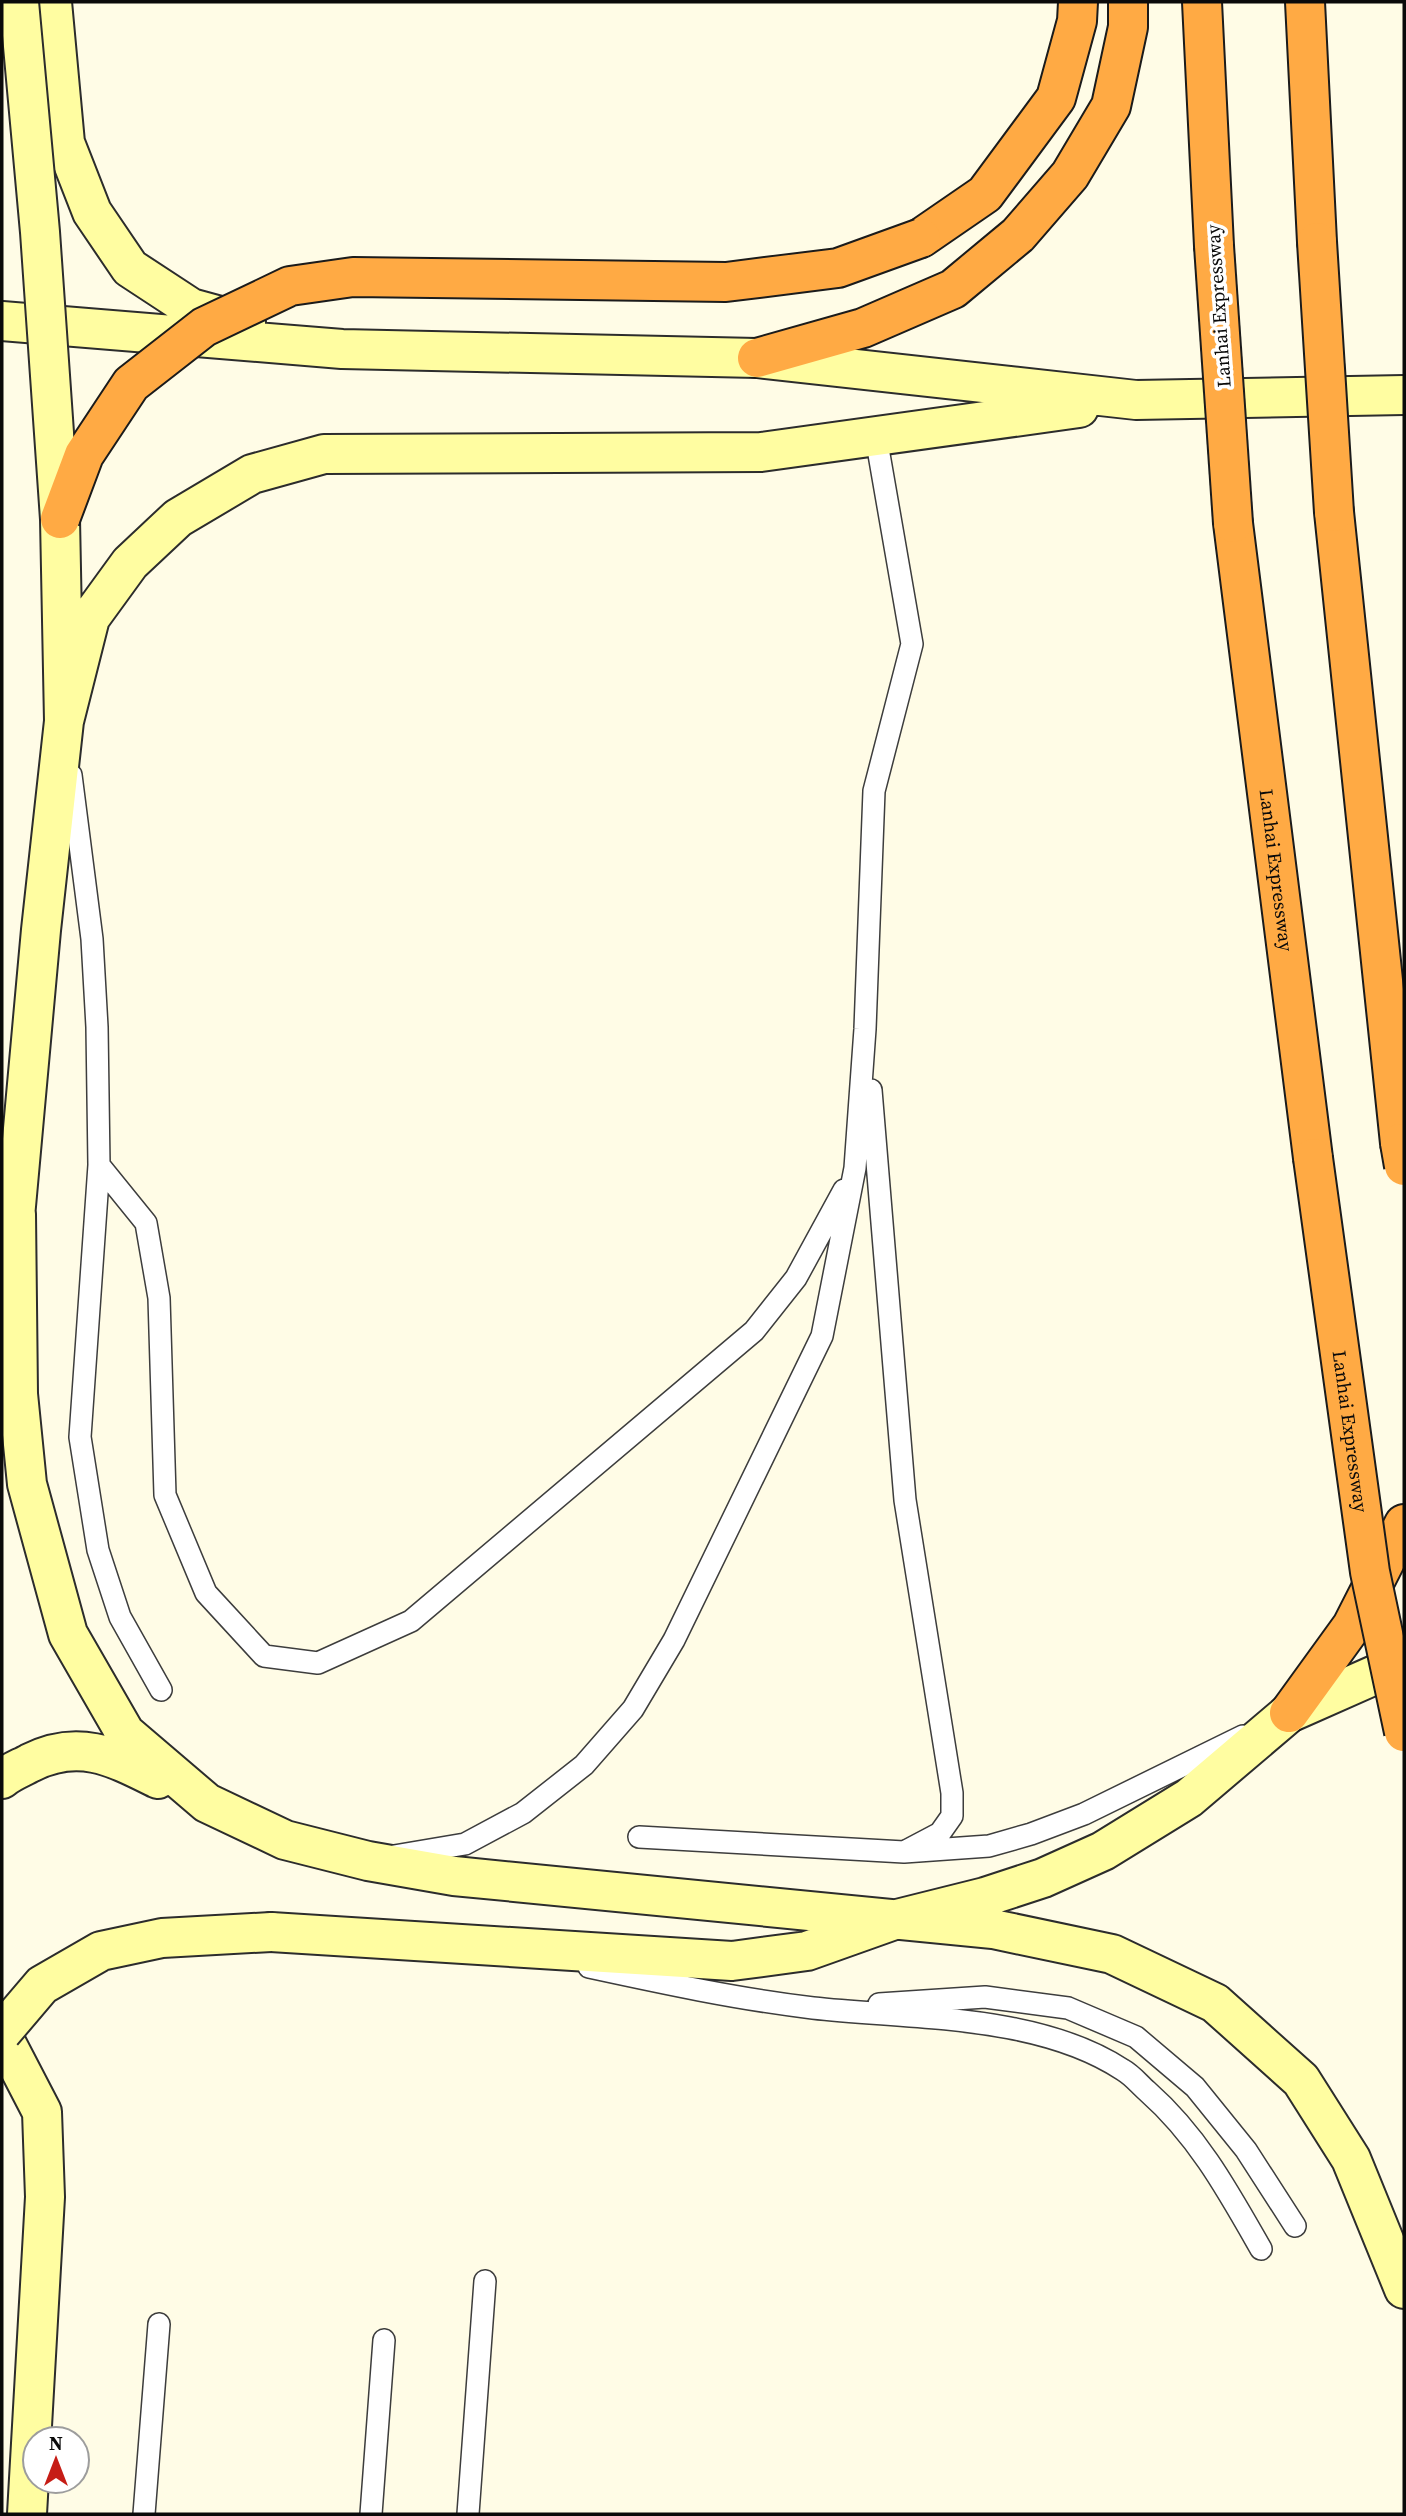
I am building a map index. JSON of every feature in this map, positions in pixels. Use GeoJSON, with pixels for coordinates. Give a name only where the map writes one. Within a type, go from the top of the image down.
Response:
{"type":"FeatureCollection","features":[{"type":"Feature","properties":{"kind":"highway"},"geometry":{"type":"LineString","coordinates":[[60,519],[83,455],[131,384],[204,327],[290,286],[353,277],[726,282],[838,268],[921,238],[985,194],[1056,98],[1077,21],[1078,2]]}},
{"type":"Feature","properties":{"kind":"highway"},"geometry":{"type":"LineString","coordinates":[[757,358],[863,328],[953,289],[1018,235],[1070,175],[1111,106],[1128,27],[1128,2]]}},
{"type":"Feature","properties":{"kind":"highway","name":"Lanhai Expressway"},"geometry":{"type":"LineString","coordinates":[[1202,2],[1214,246],[1233,523],[1312,1158],[1370,1573],[1404,1732]]}},
{"type":"Feature","properties":{"kind":"highway"},"geometry":{"type":"LineString","coordinates":[[1305,2],[1334,512],[1402,1155]]}},
{"type":"Feature","properties":{"kind":"highway"},"geometry":{"type":"LineString","coordinates":[[1289,1713],[1352,1626],[1404,1524]]}},
{"type":"Feature","properties":{"kind":"main road"},"geometry":{"type":"LineString","coordinates":[[2,1345],[41,930],[64,721],[60,519],[40,232],[19,2]]}},
{"type":"Feature","properties":{"kind":"main road"},"geometry":{"type":"LineString","coordinates":[[52,2],[65,143],[92,212],[130,268],[191,308],[342,349]]}},
{"type":"Feature","properties":{"kind":"main road"},"geometry":{"type":"LineString","coordinates":[[2,321],[342,349],[757,358],[1136,400]]}},
{"type":"Feature","properties":{"kind":"main road"},"geometry":{"type":"LineString","coordinates":[[64,721],[90,618],[130,563],[178,518],[252,474],[324,454],[761,452],[1136,400],[1404,395]]}},
{"type":"Feature","properties":{"kind":"main road"},"geometry":{"type":"LineString","coordinates":[[16,1214],[18,1394],[27,1484],[68,1634],[125,1733],[207,1803]]}},
{"type":"Feature","properties":{"kind":"main road"},"geometry":{"type":"LineString","coordinates":[[27,2514],[45,2197],[43,2112],[2,2034],[43,1984],[101,1951],[162,1938],[271,1932],[732,1961],[807,1951],[897,1919],[1043,1878],[1103,1851],[1189,1798],[1289,1713],[1404,1662]]}},
{"type":"Feature","properties":{"kind":"main road"},"geometry":{"type":"LineString","coordinates":[[2,1779],[42,1757],[78,1749],[113,1756],[285,1840],[368,1861],[454,1876],[993,1929],[1112,1954],[1215,2003],[1301,2080],[1351,2159],[1404,2289]]}},
{"type":"Feature","properties":{"kind":"lane"},"geometry":{"type":"LineString","coordinates":[[368,1861],[465,1844],[523,1813],[584,1765],[633,1709],[674,1640],[821,1336],[855,1168],[865,1029],[874,791],[912,644],[876,437]]}},
{"type":"Feature","properties":{"kind":"lane"},"geometry":{"type":"LineString","coordinates":[[64,721],[92,939],[97,1027],[99,1165],[80,1437],[98,1550],[120,1617],[161,1690]]}},
{"type":"Feature","properties":{"kind":"lane"},"geometry":{"type":"LineString","coordinates":[[865,1029],[905,1500],[952,1794],[951,1816],[940,1833],[904,1852]]}},
{"type":"Feature","properties":{"kind":"lane"},"geometry":{"type":"LineString","coordinates":[[99,1165],[146,1223],[159,1298],[164,1495],[206,1593],[264,1656],[318,1663],[411,1621],[754,1331],[796,1278],[855,1168]]}},
{"type":"Feature","properties":{"kind":"lane"},"geometry":{"type":"LineString","coordinates":[[639,1836],[904,1852],[989,1846],[1084,1814],[1289,1713]]}},
{"type":"Feature","properties":{"kind":"lane"},"geometry":{"type":"LineString","coordinates":[[498,1947],[723,1996],[980,2024],[1059,2038],[1123,2070],[1173,2114],[1217,2171],[1261,2249]]}},
{"type":"Feature","properties":{"kind":"lane"},"geometry":{"type":"LineString","coordinates":[[814,2008],[985,1997],[1068,2008],[1136,2037],[1195,2087],[1246,2150],[1295,2226]]}},
{"type":"Feature","properties":{"kind":"lane"},"geometry":{"type":"LineString","coordinates":[[468,2514],[485,2281]]}},
{"type":"Feature","properties":{"kind":"lane"},"geometry":{"type":"LineString","coordinates":[[144,2514],[159,2323]]}},
{"type":"Feature","properties":{"kind":"lane"},"geometry":{"type":"LineString","coordinates":[[371,2514],[384,2340]]}}]}
